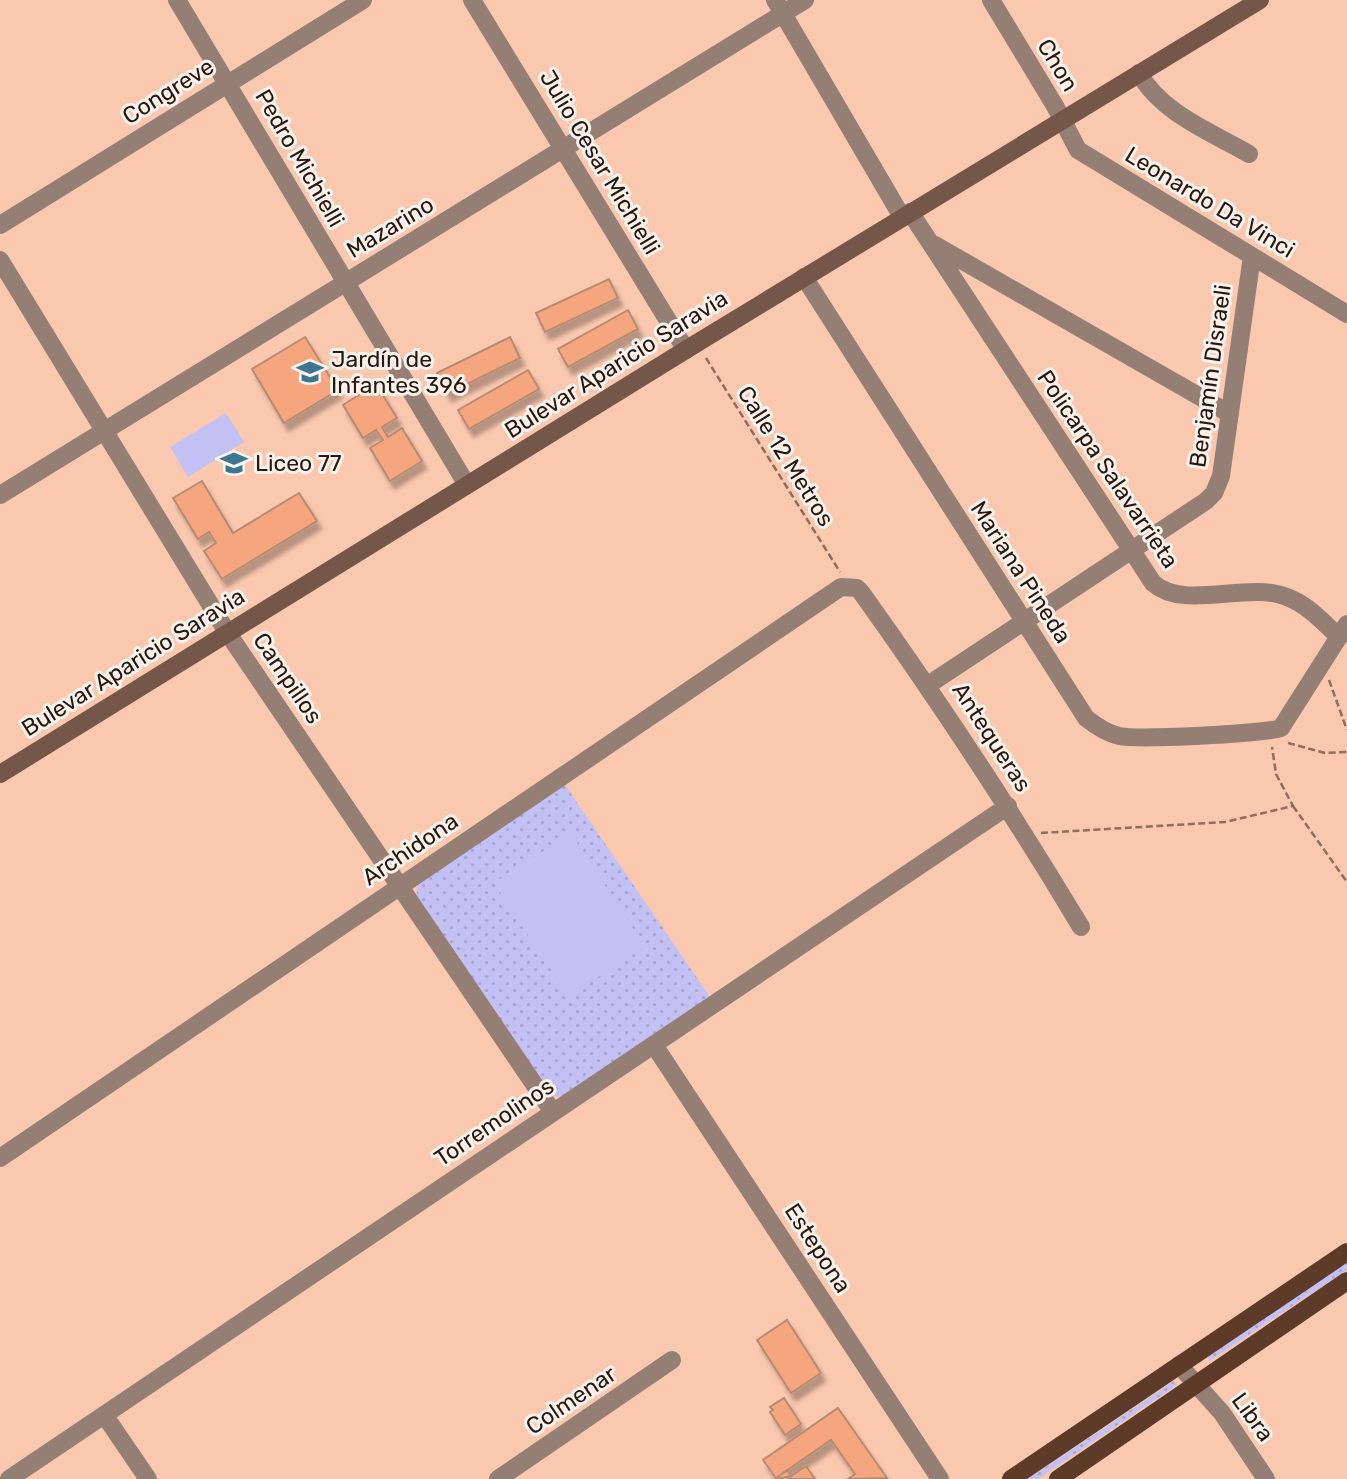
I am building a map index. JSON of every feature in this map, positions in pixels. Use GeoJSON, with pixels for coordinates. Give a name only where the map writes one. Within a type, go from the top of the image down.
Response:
{"type":"FeatureCollection","features":[{"type":"Feature","properties":{"kind":"main road"},"geometry":{"type":"LineString","coordinates":[[1011,1479],[1347,1252]]}},
{"type":"Feature","properties":{"kind":"main road"},"geometry":{"type":"LineString","coordinates":[[1058,1479],[1347,1281]]}},
{"type":"Feature","properties":{"kind":"street","name":"Pedro Michielli"},"geometry":{"type":"LineString","coordinates":[[177,0],[467,485]]}},
{"type":"Feature","properties":{"kind":"street","name":"Congreve"},"geometry":{"type":"LineString","coordinates":[[0,225],[363,0]]}},
{"type":"Feature","properties":{"kind":"street","name":"Julio Cesar Michielli"},"geometry":{"type":"LineString","coordinates":[[472,0],[564,149],[692,346]]}},
{"type":"Feature","properties":{"kind":"street","name":"Mazarino"},"geometry":{"type":"LineString","coordinates":[[0,495],[564,149],[779,7],[805,0]]}},
{"type":"Feature","properties":{"kind":"street","name":"Chon"},"geometry":{"type":"LineString","coordinates":[[991,0],[1061,119]]}},
{"type":"Feature","properties":{"kind":"street","name":"Bulevar Aparicio Saravia"},"geometry":{"type":"LineString","coordinates":[[0,774],[906,214],[1259,0]]}},
{"type":"Feature","properties":{"kind":"street","name":"Policarpa Salavarrieta"},"geometry":{"type":"LineString","coordinates":[[779,7],[906,214],[930,243],[1130,553],[1153,583],[1166,592],[1274,593],[1308,608],[1343,631]]}},
{"type":"Feature","properties":{"kind":"street"},"geometry":{"type":"LineString","coordinates":[[1139,73],[1149,89],[1168,107],[1249,154]]}},
{"type":"Feature","properties":{"kind":"street","name":"Leonardo Da Vinci"},"geometry":{"type":"LineString","coordinates":[[1061,119],[1078,150],[1347,314]]}},
{"type":"Feature","properties":{"kind":"street"},"geometry":{"type":"LineString","coordinates":[[930,243],[1230,414]]}},
{"type":"Feature","properties":{"kind":"street","name":"Benjamín Disraeli"},"geometry":{"type":"LineString","coordinates":[[928,685],[1022,621],[1130,553],[1214,494],[1221,476],[1252,256]]}},
{"type":"Feature","properties":{"kind":"street","name":"Campillos"},"geometry":{"type":"LineString","coordinates":[[0,260],[227,632],[553,1112]]}},
{"type":"Feature","properties":{"kind":"street","name":"Mariana Pineda"},"geometry":{"type":"LineString","coordinates":[[804,277],[1086,718],[1107,733],[1140,737],[1279,732]]}},
{"type":"Feature","properties":{"kind":"street","name":"Antequeras"},"geometry":{"type":"LineString","coordinates":[[849,587],[861,592],[928,685],[1028,838],[1081,927]]}},
{"type":"Feature","properties":{"kind":"street","name":"Archidona"},"geometry":{"type":"LineString","coordinates":[[0,1158],[833,591],[849,587]]}},
{"type":"Feature","properties":{"kind":"street"},"geometry":{"type":"LineString","coordinates":[[1279,732],[1343,631]]}},
{"type":"Feature","properties":{"kind":"street","name":"Torremolinos"},"geometry":{"type":"LineString","coordinates":[[9,1479],[1007,806]]}},
{"type":"Feature","properties":{"kind":"street","name":"Estepona"},"geometry":{"type":"LineString","coordinates":[[654,1045],[940,1479]]}},
{"type":"Feature","properties":{"kind":"street","name":"Colmenar"},"geometry":{"type":"LineString","coordinates":[[498,1479],[672,1360]]}},
{"type":"Feature","properties":{"kind":"street","name":"Libra"},"geometry":{"type":"LineString","coordinates":[[1179,1365],[1222,1413],[1266,1479]]}},
{"type":"Feature","properties":{"kind":"street"},"geometry":{"type":"LineString","coordinates":[[105,1416],[148,1479]]}},
{"type":"Feature","properties":{"kind":"path","name":"Calle 12 Metros"},"geometry":{"type":"LineString","coordinates":[[692,346],[849,587]]}},
{"type":"Feature","properties":{"kind":"path"},"geometry":{"type":"LineString","coordinates":[[1323,664],[1347,730]]}},
{"type":"Feature","properties":{"kind":"path"},"geometry":{"type":"LineString","coordinates":[[1347,752],[1325,753],[1279,732],[1276,774],[1293,806],[1347,882]]}},
{"type":"Feature","properties":{"kind":"path"},"geometry":{"type":"LineString","coordinates":[[1028,838],[1044,831],[1225,822],[1293,806]]}},
{"type":"Feature","properties":{"kind":"shaded area"},"geometry":{"type":"Polygon","coordinates":[[[226,413],[244,442],[188,477],[170,447],[226,413]]]}},
{"type":"Feature","properties":{"kind":"shaded area"},"geometry":{"type":"Polygon","coordinates":[[[563,782],[710,997],[563,1097],[552,1096],[416,897],[418,883],[563,782]]]}},
{"type":"Feature","properties":{"kind":"shaded area"},"geometry":{"type":"Polygon","coordinates":[[[571,833],[645,947],[568,996],[494,883],[571,833]]]}},
{"type":"Feature","properties":{"kind":"shaded area"},"geometry":{"type":"Polygon","coordinates":[[[1347,1261],[1347,1270],[1209,1361],[1208,1357],[1347,1261]]]}},
{"type":"Feature","properties":{"kind":"shaded area"},"geometry":{"type":"Polygon","coordinates":[[[1174,1381],[1177,1385],[1038,1479],[1028,1479],[1174,1381]]]}},
{"type":"Feature","properties":{"kind":"building"},"geometry":{"type":"Polygon","coordinates":[[[609,279],[618,298],[545,332],[536,313],[609,279]]]}},
{"type":"Feature","properties":{"kind":"building"},"geometry":{"type":"Polygon","coordinates":[[[628,310],[638,329],[568,367],[558,349],[628,310]]]}},
{"type":"Feature","properties":{"kind":"building"},"geometry":{"type":"Polygon","coordinates":[[[305,337],[338,390],[284,423],[252,369],[305,337]]]}},
{"type":"Feature","properties":{"kind":"building"},"geometry":{"type":"Polygon","coordinates":[[[510,337],[520,358],[447,394],[437,373],[510,337]]]}},
{"type":"Feature","properties":{"kind":"building"},"geometry":{"type":"Polygon","coordinates":[[[528,370],[539,389],[469,429],[458,410],[528,370]]]}},
{"type":"Feature","properties":{"kind":"building"},"geometry":{"type":"Polygon","coordinates":[[[376,384],[397,418],[382,427],[388,437],[402,428],[422,461],[390,481],[370,448],[383,440],[376,430],[363,438],[343,405],[376,384]]]}},
{"type":"Feature","properties":{"kind":"building"},"geometry":{"type":"Polygon","coordinates":[[[202,481],[233,533],[299,493],[317,521],[222,579],[204,551],[216,543],[209,532],[198,539],[173,498],[202,481]]]}},
{"type":"Feature","properties":{"kind":"building"},"geometry":{"type":"Polygon","coordinates":[[[787,1320],[821,1373],[791,1393],[757,1340],[787,1320]]]}},
{"type":"Feature","properties":{"kind":"building"},"geometry":{"type":"Polygon","coordinates":[[[784,1398],[801,1424],[785,1435],[770,1412],[773,1410],[770,1407],[784,1398]]]}},
{"type":"Feature","properties":{"kind":"building"},"geometry":{"type":"Polygon","coordinates":[[[838,1408],[887,1478],[848,1479],[855,1474],[831,1440],[776,1478],[763,1460],[838,1408]]]}},
{"type":"Feature","properties":{"kind":"building"},"geometry":{"type":"Polygon","coordinates":[[[806,1466],[815,1479],[788,1479],[791,1476],[806,1466]]]}},
{"type":"Feature","properties":{"kind":"building"},"geometry":{"type":"Polygon","coordinates":[[[787,1470],[791,1476],[776,1478],[787,1470]]]}},
{"type":"Feature","properties":{"kind":"place","name":"Jardín de Infantes 396"},"geometry":{"type":"Point","coordinates":[310,372]}},
{"type":"Feature","properties":{"kind":"place","name":"Liceo 77"},"geometry":{"type":"Point","coordinates":[234,463]}}]}
